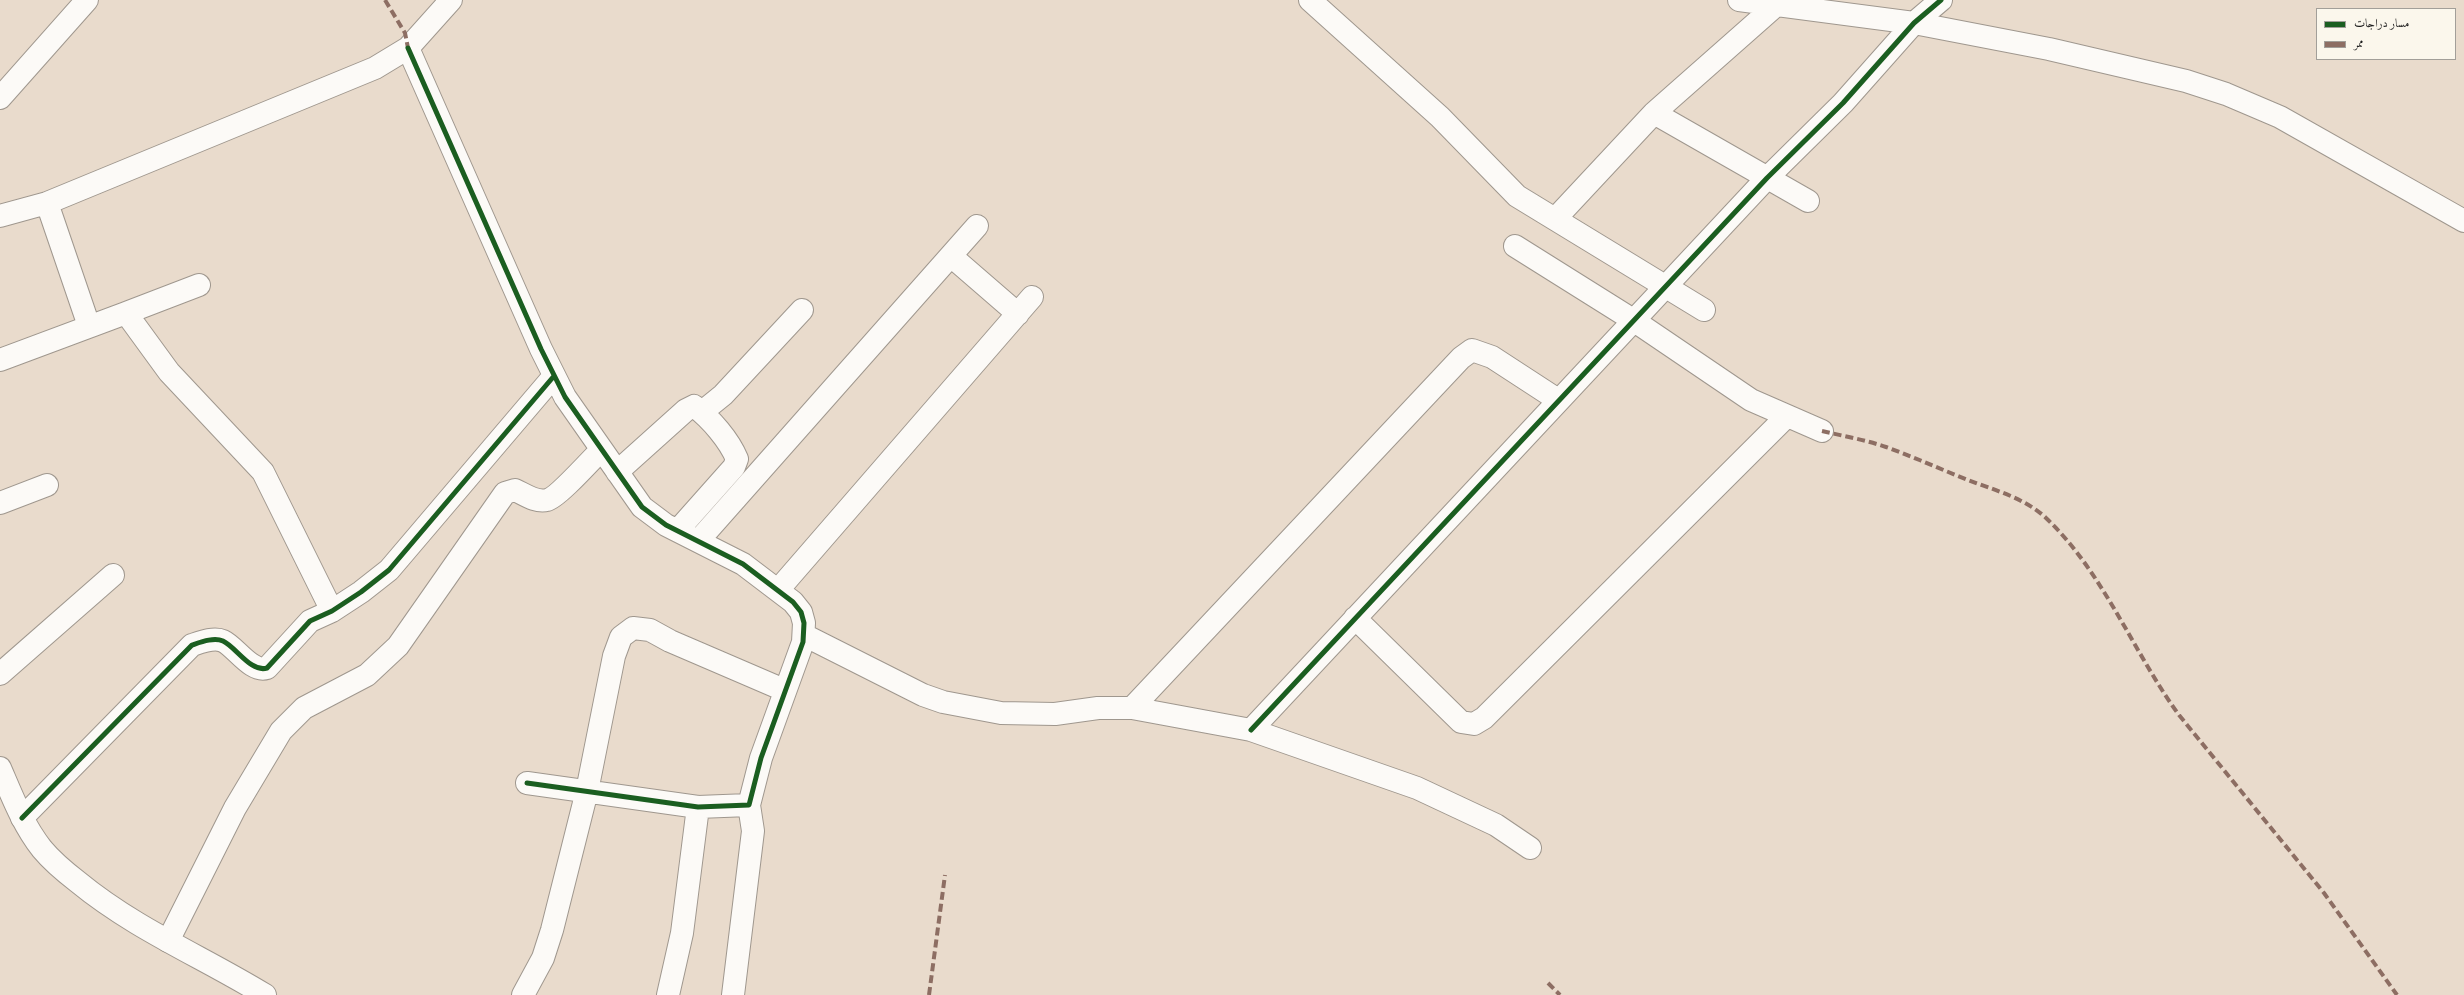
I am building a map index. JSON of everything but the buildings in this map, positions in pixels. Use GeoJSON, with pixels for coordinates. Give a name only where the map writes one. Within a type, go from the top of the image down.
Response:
{"type":"FeatureCollection","features":[{"type":"Feature","properties":{"kind":"street"},"geometry":{"type":"LineString","coordinates":[[0,98],[87,0]]}},
{"type":"Feature","properties":{"kind":"street"},"geometry":{"type":"LineString","coordinates":[[0,216],[47,203],[375,68],[408,48],[451,0]]}},
{"type":"Feature","properties":{"kind":"street"},"geometry":{"type":"LineString","coordinates":[[1310,0],[1440,117],[1517,196],[1704,310]]}},
{"type":"Feature","properties":{"kind":"street"},"geometry":{"type":"LineString","coordinates":[[1739,0],[1780,2],[1914,22],[2171,77],[2226,94],[2306,130],[2464,221]]}},
{"type":"Feature","properties":{"kind":"street"},"geometry":{"type":"LineString","coordinates":[[1251,730],[1767,178],[1843,103],[1914,22],[1941,0]]}},
{"type":"Feature","properties":{"kind":"street"},"geometry":{"type":"LineString","coordinates":[[1555,220],[1654,113],[1780,2]]}},
{"type":"Feature","properties":{"kind":"street"},"geometry":{"type":"LineString","coordinates":[[408,48],[483,221],[554,376],[565,397],[601,450],[642,507],[655,518],[743,564],[793,602],[801,612],[804,623],[804,635],[761,758],[749,805],[753,831],[734,995]]}},
{"type":"Feature","properties":{"kind":"street"},"geometry":{"type":"LineString","coordinates":[[1654,113],[1808,201]]}},
{"type":"Feature","properties":{"kind":"street"},"geometry":{"type":"LineString","coordinates":[[47,203],[89,326]]}},
{"type":"Feature","properties":{"kind":"street"},"geometry":{"type":"LineString","coordinates":[[699,540],[977,226]]}},
{"type":"Feature","properties":{"kind":"street"},"geometry":{"type":"LineString","coordinates":[[1515,246],[1633,320],[1751,400],[1786,417],[1822,431]]}},
{"type":"Feature","properties":{"kind":"street"},"geometry":{"type":"LineString","coordinates":[[951,256],[1018,314]]}},
{"type":"Feature","properties":{"kind":"street"},"geometry":{"type":"LineString","coordinates":[[0,360],[199,285]]}},
{"type":"Feature","properties":{"kind":"street"},"geometry":{"type":"LineString","coordinates":[[778,590],[1032,297]]}},
{"type":"Feature","properties":{"kind":"street"},"geometry":{"type":"LineString","coordinates":[[702,412],[723,394],[802,310]]}},
{"type":"Feature","properties":{"kind":"street"},"geometry":{"type":"LineString","coordinates":[[126,313],[169,372],[263,472],[332,611]]}},
{"type":"Feature","properties":{"kind":"street"},"geometry":{"type":"LineString","coordinates":[[1132,708],[1461,358],[1472,350],[1492,357],[1558,400]]}},
{"type":"Feature","properties":{"kind":"street"},"geometry":{"type":"LineString","coordinates":[[22,818],[192,645],[210,640],[223,641],[258,668],[262,670],[269,668],[293,637],[310,621],[332,611],[374,583],[389,570],[554,376]]}},
{"type":"Feature","properties":{"kind":"street"},"geometry":{"type":"LineString","coordinates":[[617,472],[686,410],[694,406],[702,412],[732,449],[737,459],[734,467],[678,530]]}},
{"type":"Feature","properties":{"kind":"street"},"geometry":{"type":"LineString","coordinates":[[1355,618],[1461,722],[1474,724],[1484,718],[1786,417]]}},
{"type":"Feature","properties":{"kind":"street"},"geometry":{"type":"LineString","coordinates":[[168,941],[235,808],[281,731],[304,708],[367,675],[398,646],[505,493],[515,490],[538,500],[547,500],[558,493],[601,450]]}},
{"type":"Feature","properties":{"kind":"street"},"geometry":{"type":"LineString","coordinates":[[0,503],[47,485]]}},
{"type":"Feature","properties":{"kind":"street"},"geometry":{"type":"LineString","coordinates":[[0,674],[114,575]]}},
{"type":"Feature","properties":{"kind":"street"},"geometry":{"type":"LineString","coordinates":[[523,995],[543,958],[552,930],[587,791],[614,656],[621,637],[633,628],[650,630],[670,641],[784,690]]}},
{"type":"Feature","properties":{"kind":"street"},"geometry":{"type":"LineString","coordinates":[[804,635],[923,695],[943,702],[1001,713],[1029,714],[1132,708],[1251,730],[1417,788],[1496,825],[1530,848]]}},
{"type":"Feature","properties":{"kind":"street"},"geometry":{"type":"LineString","coordinates":[[0,768],[22,818],[42,849],[64,871],[94,895],[168,941],[262,994]]}},
{"type":"Feature","properties":{"kind":"street"},"geometry":{"type":"LineString","coordinates":[[527,783],[698,808],[749,805]]}},
{"type":"Feature","properties":{"kind":"street"},"geometry":{"type":"LineString","coordinates":[[668,995],[682,933],[698,808]]}},
{"type":"Feature","properties":{"kind":"marked path"},"geometry":{"type":"LineString","coordinates":[[385,0],[405,33],[408,48]]}},
{"type":"Feature","properties":{"kind":"marked path"},"geometry":{"type":"LineString","coordinates":[[1822,431],[1871,442],[1886,447],[2009,495],[2029,505],[2046,518],[2085,563],[2162,691],[2179,715],[2324,893],[2397,995]]}},
{"type":"Feature","properties":{"kind":"marked path"},"geometry":{"type":"LineString","coordinates":[[929,995],[945,875]]}},
{"type":"Feature","properties":{"kind":"marked path"},"geometry":{"type":"LineString","coordinates":[[1548,983],[1560,995]]}},
{"type":"Feature","properties":{"kind":"cycle path"},"geometry":{"type":"LineString","coordinates":[[1251,730],[1767,178],[1843,103],[1914,23],[1941,0]]}},
{"type":"Feature","properties":{"kind":"cycle path"},"geometry":{"type":"LineString","coordinates":[[408,48],[541,349],[565,397],[642,507],[666,525],[743,564],[793,602],[801,612],[804,623],[803,642],[761,758],[749,805],[698,807],[527,783]]}},
{"type":"Feature","properties":{"kind":"cycle path"},"geometry":{"type":"LineString","coordinates":[[22,818],[192,645],[208,640],[223,641],[255,667],[261,669],[267,668],[310,621],[332,611],[361,592],[389,570],[554,376]]}}]}
